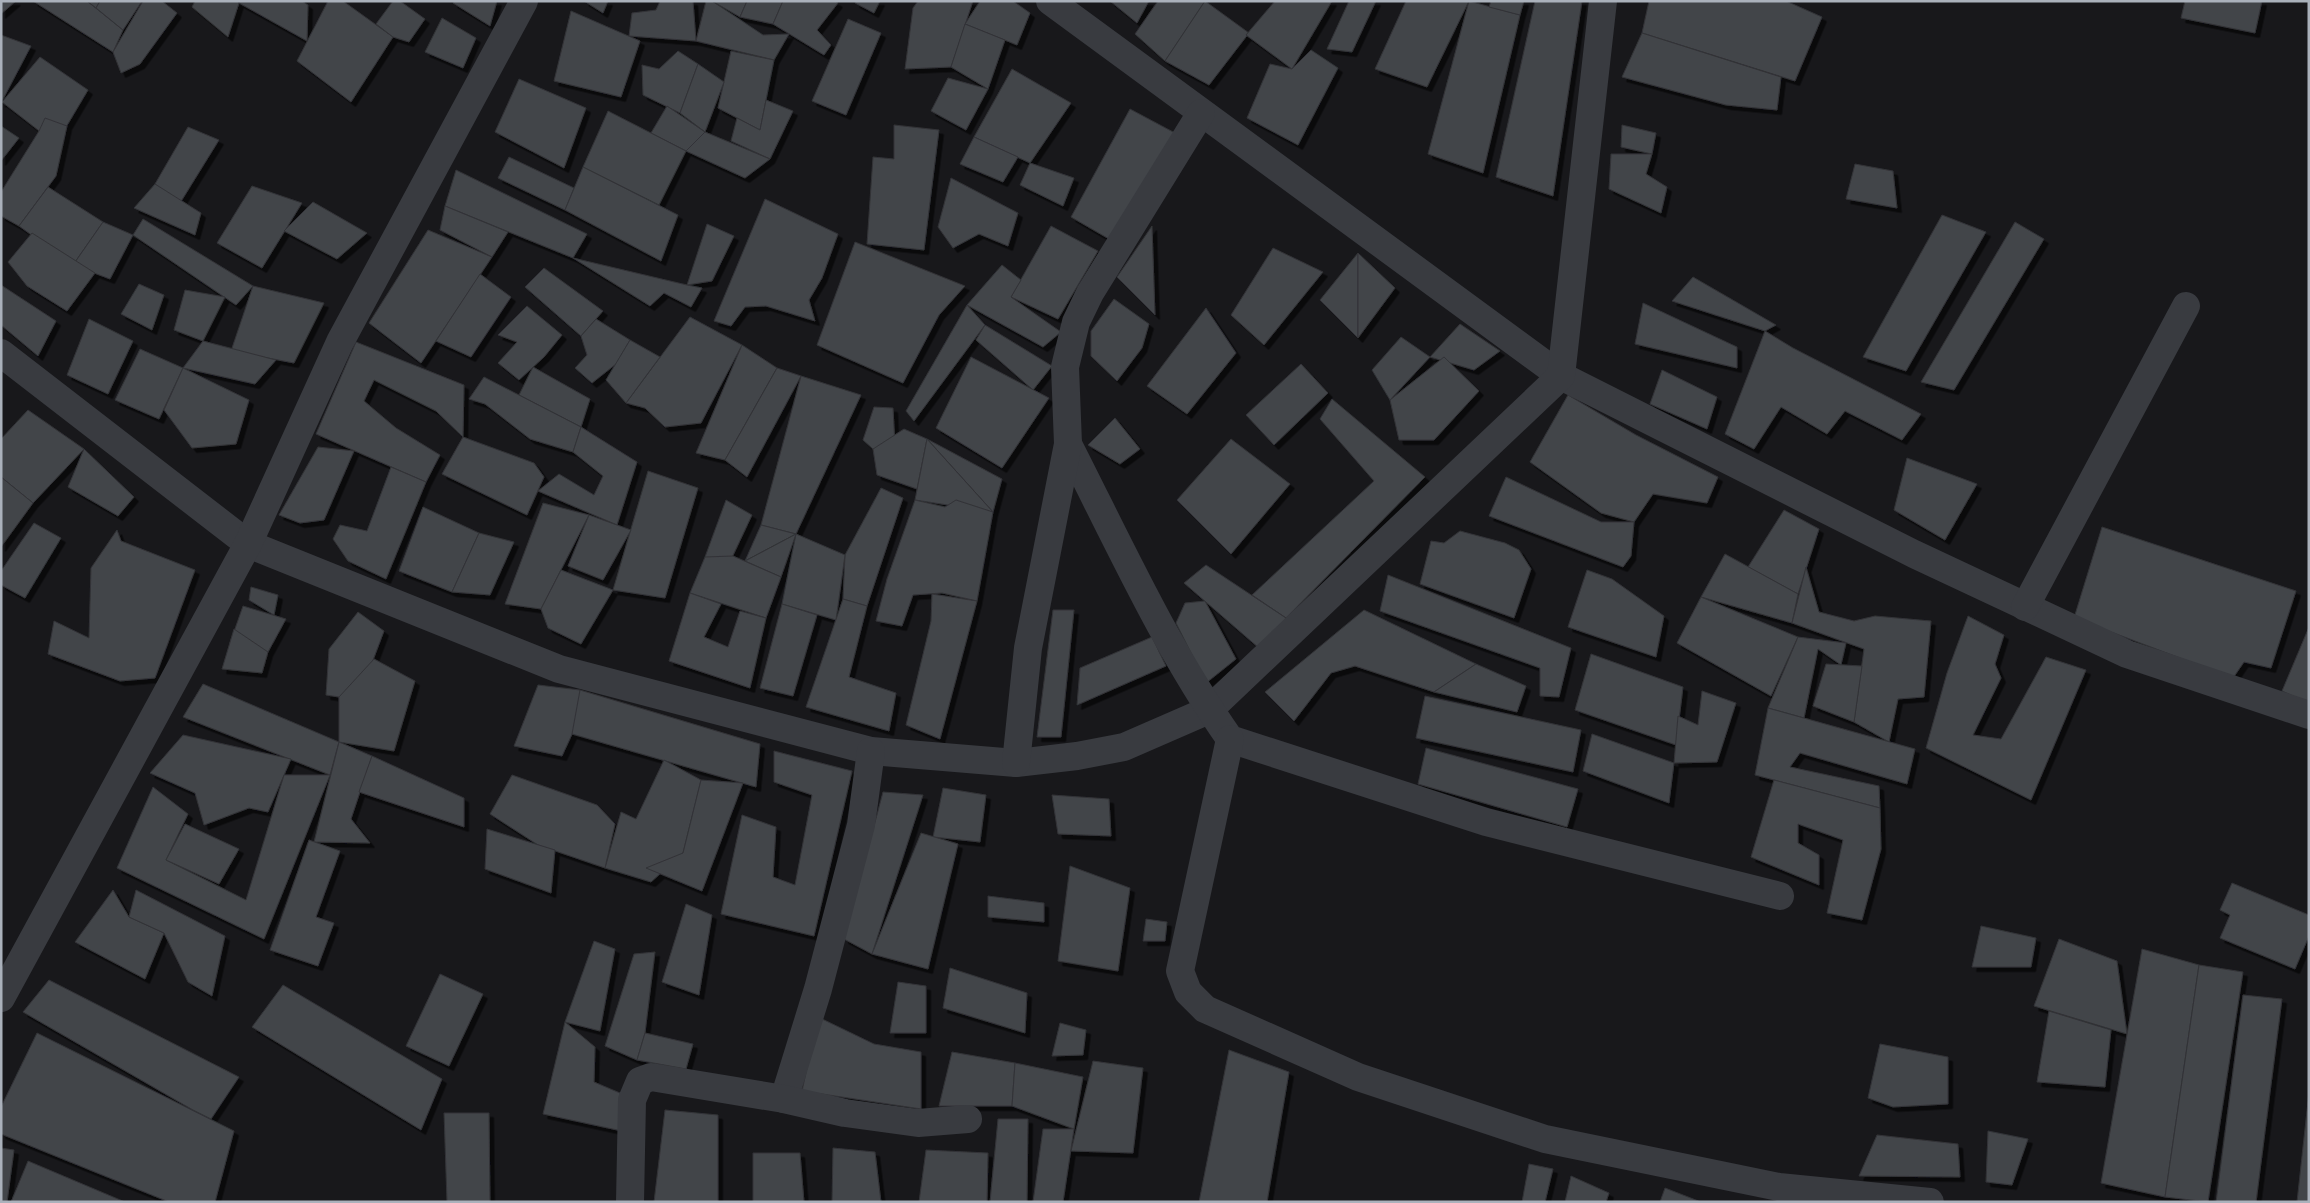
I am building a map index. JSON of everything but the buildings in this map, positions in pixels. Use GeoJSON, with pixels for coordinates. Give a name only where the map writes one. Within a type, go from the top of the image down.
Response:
{"type":"FeatureCollection","features":[{"type":"Feature","properties":{"kind":"street"},"geometry":{"type":"LineString","coordinates":[[1,998],[248,544],[340,342],[524,1]]}},
{"type":"Feature","properties":{"kind":"street"},"geometry":{"type":"LineString","coordinates":[[1050,1],[1561,376],[1914,554],[2127,654],[2309,716]]}},
{"type":"Feature","properties":{"kind":"street"},"geometry":{"type":"LineString","coordinates":[[1,353],[248,544],[559,669],[871,751],[1016,763],[1077,756],[1124,747],[1210,710],[1561,376],[1603,1]]}},
{"type":"Feature","properties":{"kind":"street"},"geometry":{"type":"LineString","coordinates":[[1016,763],[1028,648],[1068,444],[1065,367],[1076,322],[1090,293],[1201,113]]}},
{"type":"Feature","properties":{"kind":"street"},"geometry":{"type":"LineString","coordinates":[[2025,606],[2186,306]]}},
{"type":"Feature","properties":{"kind":"street"},"geometry":{"type":"LineString","coordinates":[[1068,444],[1149,603],[1210,710],[1230,740],[1486,822],[1780,896]]}},
{"type":"Feature","properties":{"kind":"street"},"geometry":{"type":"LineString","coordinates":[[1230,740],[1180,971],[1188,992],[1205,1009],[1358,1077],[1545,1140],[1779,1187],[1930,1202]]}},
{"type":"Feature","properties":{"kind":"street"},"geometry":{"type":"LineString","coordinates":[[784,1099],[818,989],[861,825],[871,751]]}},
{"type":"Feature","properties":{"kind":"street"},"geometry":{"type":"LineString","coordinates":[[630,1202],[632,1100],[640,1081],[651,1077],[784,1099],[845,1113],[918,1124],[968,1119]]}}]}
